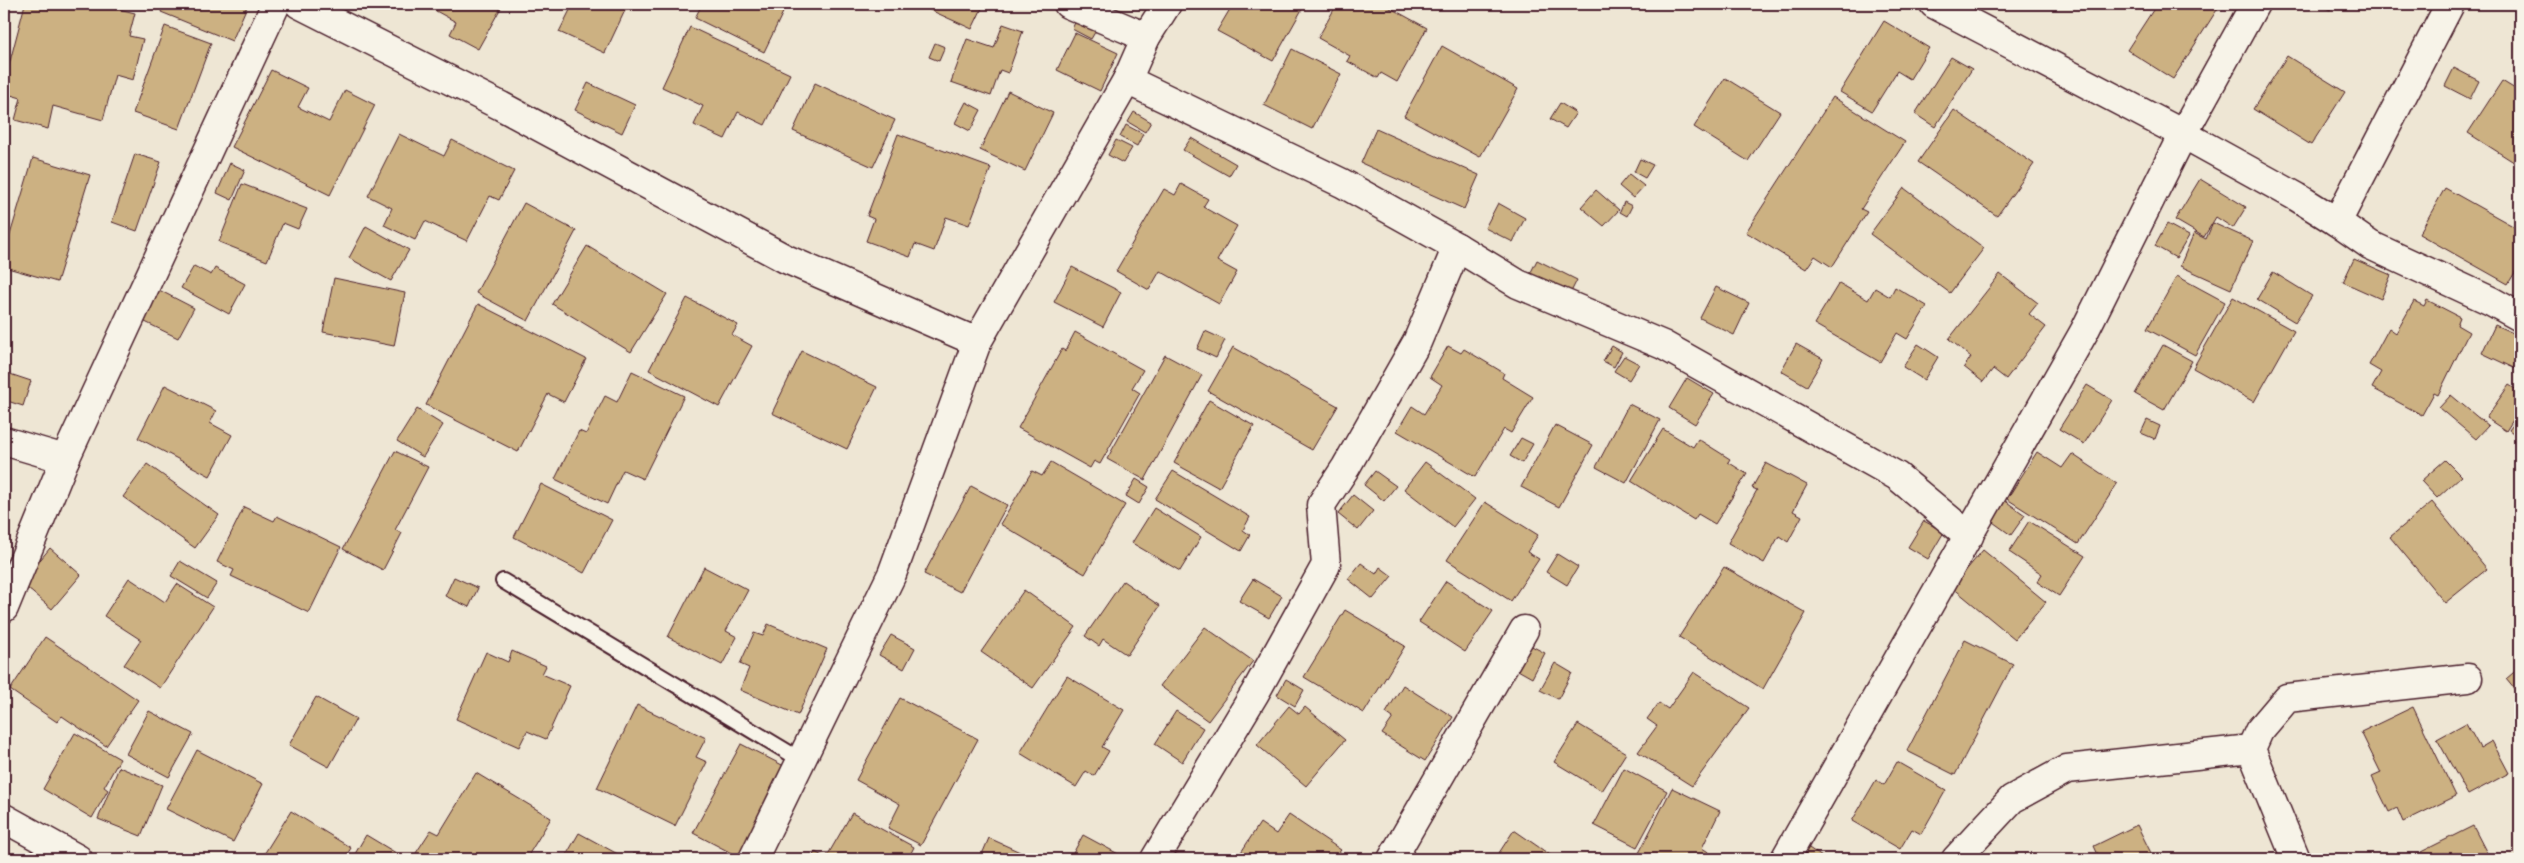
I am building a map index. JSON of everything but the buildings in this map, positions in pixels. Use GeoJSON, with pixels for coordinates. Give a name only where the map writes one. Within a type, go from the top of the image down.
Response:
{"type":"FeatureCollection","features":[{"type":"Feature","properties":{"kind":"street"},"geometry":{"type":"LineString","coordinates":[[4,608],[65,459],[276,4]]}},
{"type":"Feature","properties":{"kind":"street"},"geometry":{"type":"LineString","coordinates":[[299,4],[501,106],[786,259],[977,342]]}},
{"type":"Feature","properties":{"kind":"street"},"geometry":{"type":"LineString","coordinates":[[1068,4],[1146,37]]}},
{"type":"Feature","properties":{"kind":"street"},"geometry":{"type":"LineString","coordinates":[[753,859],[892,574],[977,342],[1127,80],[1146,37],[1167,4]]}},
{"type":"Feature","properties":{"kind":"street"},"geometry":{"type":"LineString","coordinates":[[1934,4],[2183,134],[2337,222],[2370,245],[2491,301],[2520,317]]}},
{"type":"Feature","properties":{"kind":"street"},"geometry":{"type":"LineString","coordinates":[[1785,859],[2084,332],[2183,134],[2255,4]]}},
{"type":"Feature","properties":{"kind":"street"},"geometry":{"type":"LineString","coordinates":[[2337,222],[2450,4]]}},
{"type":"Feature","properties":{"kind":"street"},"geometry":{"type":"LineString","coordinates":[[1127,80],[1342,183],[1457,247],[1518,284],[1663,345],[1898,476],[1969,536]]}},
{"type":"Feature","properties":{"kind":"street"},"geometry":{"type":"LineString","coordinates":[[1155,859],[1255,693],[1326,565],[1321,505],[1346,467],[1418,342],[1457,247]]}},
{"type":"Feature","properties":{"kind":"street"},"geometry":{"type":"LineString","coordinates":[[4,441],[65,459]]}},
{"type":"Feature","properties":{"kind":"street"},"geometry":{"type":"LineString","coordinates":[[1392,859],[1524,630]]}},
{"type":"Feature","properties":{"kind":"street"},"geometry":{"type":"LineString","coordinates":[[2296,859],[2251,749],[2259,731],[2288,698],[2468,678]]}},
{"type":"Feature","properties":{"kind":"street"},"geometry":{"type":"LineString","coordinates":[[1956,859],[2012,799],[2067,769],[2251,749]]}},
{"type":"Feature","properties":{"kind":"street"},"geometry":{"type":"LineString","coordinates":[[4,818],[78,859]]}},
{"type":"Feature","properties":{"kind":"lane"},"geometry":{"type":"LineString","coordinates":[[503,581],[801,760]]}}]}
